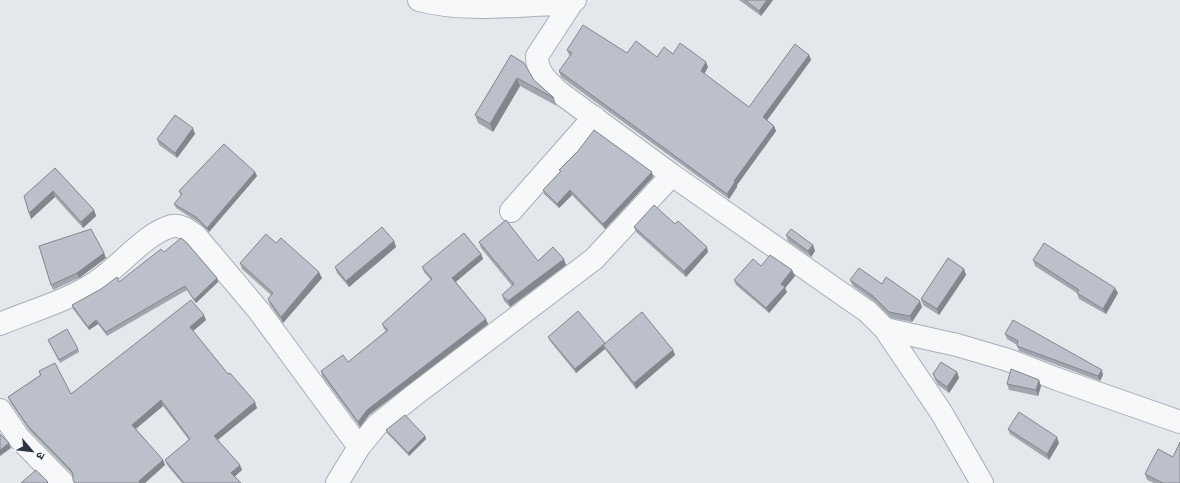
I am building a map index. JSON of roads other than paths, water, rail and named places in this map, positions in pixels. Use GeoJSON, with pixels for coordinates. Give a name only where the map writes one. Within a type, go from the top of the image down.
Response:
{"type":"FeatureCollection","features":[{"type":"Feature","properties":{"kind":"street"},"geometry":{"type":"LineString","coordinates":[[419,0],[440,5],[467,7],[562,4],[574,1]]}},
{"type":"Feature","properties":{"kind":"street"},"geometry":{"type":"LineString","coordinates":[[574,1],[537,56],[537,65],[542,77],[559,92],[672,175],[868,312],[885,329],[940,412],[982,483]]}},
{"type":"Feature","properties":{"kind":"street"},"geometry":{"type":"LineString","coordinates":[[511,211],[594,118]]}},
{"type":"Feature","properties":{"kind":"street"},"geometry":{"type":"LineString","coordinates":[[337,483],[359,447],[377,425],[594,259],[672,175]]}},
{"type":"Feature","properties":{"kind":"street"},"geometry":{"type":"LineString","coordinates":[[0,324],[73,294],[96,282],[158,232],[173,226],[183,227],[196,236],[259,310],[359,447]]}},
{"type":"Feature","properties":{"kind":"street"},"geometry":{"type":"LineString","coordinates":[[885,329],[957,345],[1008,360],[1057,379],[1180,422]]}},
{"type":"Feature","properties":{"kind":"street"},"geometry":{"type":"LineString","coordinates":[[1,415],[19,438],[63,483]]}}]}
